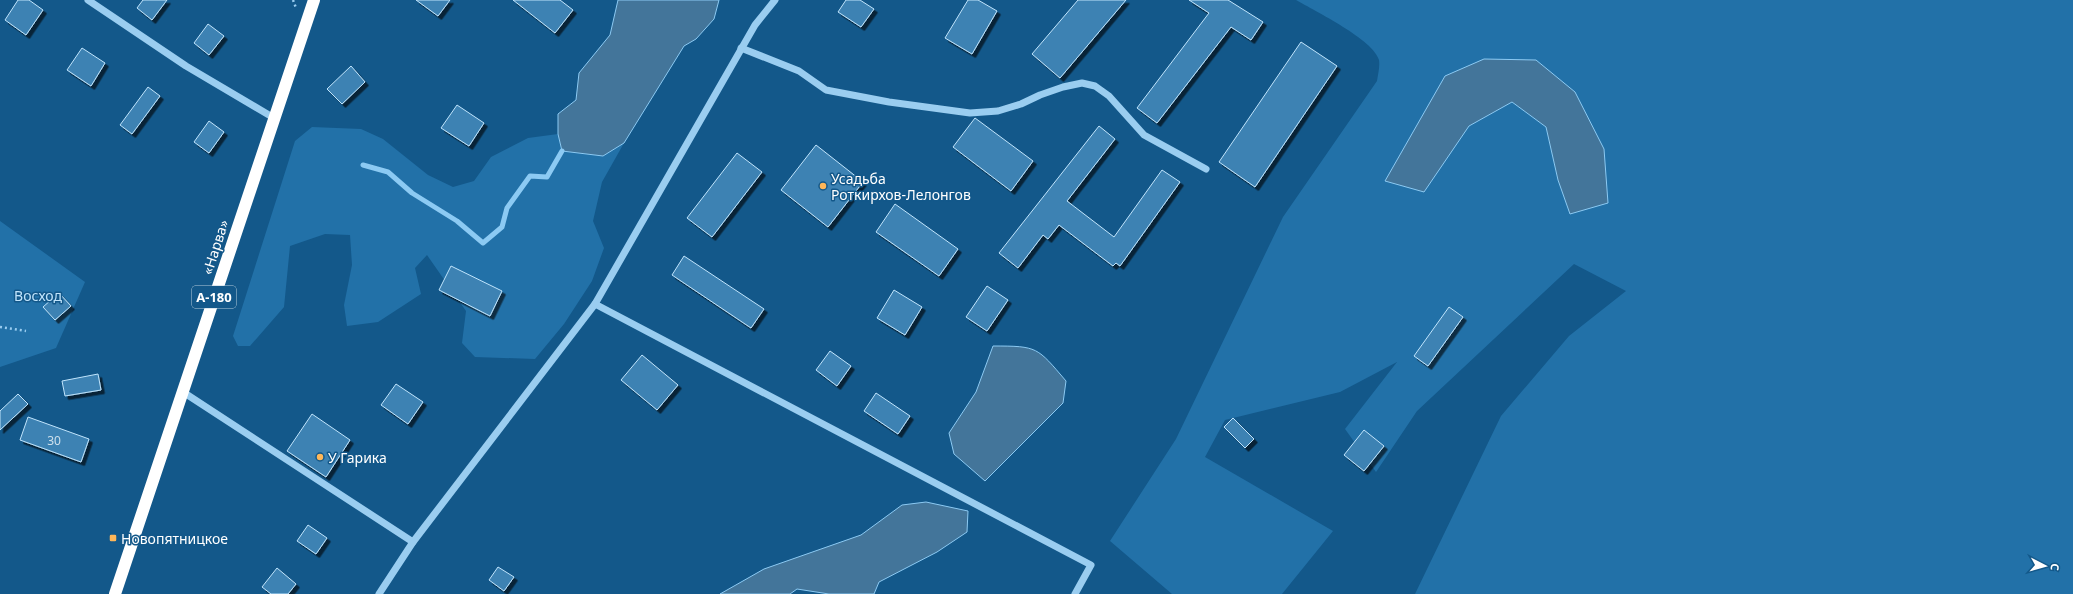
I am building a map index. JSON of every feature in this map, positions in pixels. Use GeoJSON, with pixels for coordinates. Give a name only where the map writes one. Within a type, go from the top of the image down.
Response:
{"type":"FeatureCollection","features":[{"type":"Feature","properties":{"kind":"highway","name":"«Нарва»"},"geometry":{"type":"LineString","coordinates":[[115,594],[314,0]]}},
{"type":"Feature","properties":{"kind":"street"},"geometry":{"type":"LineString","coordinates":[[88,0],[186,66],[274,118]]}},
{"type":"Feature","properties":{"kind":"street"},"geometry":{"type":"LineString","coordinates":[[379,594],[413,542],[595,304],[741,48],[755,25],[775,0]]}},
{"type":"Feature","properties":{"kind":"street"},"geometry":{"type":"LineString","coordinates":[[741,48],[799,71],[826,90],[963,112],[998,111],[1021,104],[1040,95],[1063,87],[1082,83],[1095,86],[1109,96],[1144,135],[1206,169]]}},
{"type":"Feature","properties":{"kind":"street"},"geometry":{"type":"LineString","coordinates":[[595,304],[1090,565],[1075,594]]}},
{"type":"Feature","properties":{"kind":"street"},"geometry":{"type":"LineString","coordinates":[[182,392],[413,542]]}},
{"type":"Feature","properties":{"kind":"path"},"geometry":{"type":"LineString","coordinates":[[0,327],[26,331]]}},
{"type":"Feature","properties":{"kind":"green space"},"geometry":{"type":"Polygon","coordinates":[[[1296,0],[2073,0],[2073,594],[1415,594],[1501,416],[1569,336],[1626,291],[1574,264],[1417,411],[1376,472],[1345,429],[1397,362],[1340,392],[1225,420],[1205,457],[1333,531],[1282,594],[1172,594],[1110,541],[1176,439],[1283,217],[1377,81],[1379,60],[1375,52],[1367,44],[1356,35],[1296,0]],[[1536,60],[1469,126],[1512,102],[1546,127],[1558,180],[1536,60]]]}},
{"type":"Feature","properties":{"kind":"green space"},"geometry":{"type":"Polygon","coordinates":[[[312,127],[361,129],[383,139],[428,175],[453,187],[474,181],[491,157],[528,138],[558,134],[562,151],[603,156],[624,143],[602,182],[593,221],[604,248],[592,281],[564,324],[535,359],[475,357],[462,343],[466,311],[427,255],[415,268],[421,294],[378,322],[347,326],[344,305],[352,265],[350,235],[325,234],[290,246],[284,307],[250,346],[238,346],[233,336],[295,141],[312,127]]]}},
{"type":"Feature","properties":{"kind":"green space","name":"Восход"},"geometry":{"type":"Polygon","coordinates":[[[0,221],[85,282],[56,348],[0,367],[0,221]]]}},
{"type":"Feature","properties":{"kind":"shaded area"},"geometry":{"type":"Polygon","coordinates":[[[618,0],[719,0],[714,19],[696,39],[684,46],[624,143],[603,156],[562,151],[558,134],[558,114],[576,100],[579,73],[610,35],[618,0]]]}},
{"type":"Feature","properties":{"kind":"shaded area"},"geometry":{"type":"Polygon","coordinates":[[[1484,59],[1536,60],[1575,92],[1604,149],[1608,203],[1570,214],[1558,180],[1546,127],[1512,102],[1469,126],[1424,192],[1385,181],[1445,76],[1484,59]]]}},
{"type":"Feature","properties":{"kind":"shaded area"},"geometry":{"type":"Polygon","coordinates":[[[993,346],[1028,348],[1036,351],[1049,361],[1066,381],[1063,403],[985,481],[954,454],[949,433],[976,392],[993,346]]]}},
{"type":"Feature","properties":{"kind":"shaded area"},"geometry":{"type":"Polygon","coordinates":[[[926,502],[968,511],[967,532],[937,552],[879,582],[874,594],[829,594],[797,589],[790,594],[720,594],[764,569],[861,535],[902,505],[926,502]]]}},
{"type":"Feature","properties":{"kind":"building"},"geometry":{"type":"Polygon","coordinates":[[[18,0],[29,0],[43,10],[26,35],[5,20],[18,0]]]}},
{"type":"Feature","properties":{"kind":"building"},"geometry":{"type":"Polygon","coordinates":[[[143,0],[167,0],[152,20],[137,8],[143,0]]]}},
{"type":"Feature","properties":{"kind":"building"},"geometry":{"type":"Polygon","coordinates":[[[416,0],[450,0],[438,16],[416,0]]]}},
{"type":"Feature","properties":{"kind":"building"},"geometry":{"type":"Polygon","coordinates":[[[513,0],[560,0],[573,10],[555,33],[513,0]]]}},
{"type":"Feature","properties":{"kind":"building"},"geometry":{"type":"Polygon","coordinates":[[[846,0],[860,0],[874,9],[861,27],[838,12],[846,0]]]}},
{"type":"Feature","properties":{"kind":"building"},"geometry":{"type":"Polygon","coordinates":[[[968,0],[978,0],[997,11],[972,54],[945,38],[968,0]]]}},
{"type":"Feature","properties":{"kind":"building"},"geometry":{"type":"Polygon","coordinates":[[[1078,0],[1126,0],[1060,78],[1032,54],[1078,0]]]}},
{"type":"Feature","properties":{"kind":"building"},"geometry":{"type":"Polygon","coordinates":[[[1189,0],[1228,0],[1263,22],[1251,40],[1231,27],[1157,123],[1137,108],[1209,13],[1189,0]]]}},
{"type":"Feature","properties":{"kind":"building"},"geometry":{"type":"Polygon","coordinates":[[[208,24],[224,36],[209,55],[194,43],[208,24]]]}},
{"type":"Feature","properties":{"kind":"building"},"geometry":{"type":"Polygon","coordinates":[[[1301,42],[1337,66],[1255,187],[1219,162],[1301,42]]]}},
{"type":"Feature","properties":{"kind":"building"},"geometry":{"type":"Polygon","coordinates":[[[82,48],[105,63],[91,86],[67,70],[82,48]]]}},
{"type":"Feature","properties":{"kind":"building"},"geometry":{"type":"Polygon","coordinates":[[[351,66],[365,82],[342,104],[327,89],[351,66]]]}},
{"type":"Feature","properties":{"kind":"building"},"geometry":{"type":"Polygon","coordinates":[[[148,87],[160,96],[132,134],[120,125],[148,87]]]}},
{"type":"Feature","properties":{"kind":"building"},"geometry":{"type":"Polygon","coordinates":[[[457,105],[484,123],[469,146],[441,128],[457,105]]]}},
{"type":"Feature","properties":{"kind":"building"},"geometry":{"type":"Polygon","coordinates":[[[975,118],[1033,161],[1011,191],[953,147],[975,118]]]}},
{"type":"Feature","properties":{"kind":"building"},"geometry":{"type":"Polygon","coordinates":[[[209,121],[224,132],[209,153],[194,142],[209,121]]]}},
{"type":"Feature","properties":{"kind":"building"},"geometry":{"type":"Polygon","coordinates":[[[1099,126],[1115,139],[1067,201],[1114,237],[1162,170],[1180,182],[1120,266],[1116,263],[1113,266],[1059,225],[1048,239],[1043,235],[1018,268],[999,253],[1099,126]]]}},
{"type":"Feature","properties":{"kind":"building"},"geometry":{"type":"Polygon","coordinates":[[[816,145],[863,182],[828,227],[781,190],[816,145]]]}},
{"type":"Feature","properties":{"kind":"building"},"geometry":{"type":"Polygon","coordinates":[[[737,153],[762,172],[712,237],[687,218],[737,153]]]}},
{"type":"Feature","properties":{"kind":"building"},"geometry":{"type":"Polygon","coordinates":[[[895,204],[958,249],[939,276],[876,232],[895,204]]]}},
{"type":"Feature","properties":{"kind":"building"},"geometry":{"type":"Polygon","coordinates":[[[684,256],[764,309],[751,328],[672,275],[684,256]]]}},
{"type":"Feature","properties":{"kind":"building"},"geometry":{"type":"Polygon","coordinates":[[[451,266],[502,291],[490,316],[439,290],[451,266]]]}},
{"type":"Feature","properties":{"kind":"building"},"geometry":{"type":"Polygon","coordinates":[[[987,286],[1008,300],[987,331],[966,317],[987,286]]]}},
{"type":"Feature","properties":{"kind":"building"},"geometry":{"type":"Polygon","coordinates":[[[894,290],[922,307],[905,335],[877,318],[894,290]]]}},
{"type":"Feature","properties":{"kind":"building"},"geometry":{"type":"Polygon","coordinates":[[[59,293],[71,306],[55,320],[43,307],[59,293]]]}},
{"type":"Feature","properties":{"kind":"building"},"geometry":{"type":"Polygon","coordinates":[[[1449,307],[1463,317],[1428,366],[1414,356],[1449,307]]]}},
{"type":"Feature","properties":{"kind":"building"},"geometry":{"type":"Polygon","coordinates":[[[830,351],[851,366],[837,386],[816,370],[830,351]]]}},
{"type":"Feature","properties":{"kind":"building"},"geometry":{"type":"Polygon","coordinates":[[[642,355],[678,385],[657,410],[621,380],[642,355]]]}},
{"type":"Feature","properties":{"kind":"building"},"geometry":{"type":"Polygon","coordinates":[[[98,374],[101,390],[65,396],[62,381],[98,374]]]}},
{"type":"Feature","properties":{"kind":"building"},"geometry":{"type":"Polygon","coordinates":[[[396,384],[423,402],[408,424],[381,405],[396,384]]]}},
{"type":"Feature","properties":{"kind":"building"},"geometry":{"type":"Polygon","coordinates":[[[876,393],[910,416],[898,434],[864,411],[876,393]]]}},
{"type":"Feature","properties":{"kind":"building"},"geometry":{"type":"Polygon","coordinates":[[[18,394],[28,404],[0,430],[0,411],[18,394]]]}},
{"type":"Feature","properties":{"kind":"building"},"geometry":{"type":"Polygon","coordinates":[[[312,414],[350,440],[326,477],[287,451],[312,414]]]}},
{"type":"Feature","properties":{"kind":"building"},"geometry":{"type":"Polygon","coordinates":[[[28,417],[89,439],[81,462],[20,440],[28,417]]]}},
{"type":"Feature","properties":{"kind":"building"},"geometry":{"type":"Polygon","coordinates":[[[1233,418],[1254,439],[1245,448],[1224,427],[1233,418]]]}},
{"type":"Feature","properties":{"kind":"building"},"geometry":{"type":"Polygon","coordinates":[[[1364,430],[1384,446],[1364,471],[1344,455],[1364,430]]]}},
{"type":"Feature","properties":{"kind":"building"},"geometry":{"type":"Polygon","coordinates":[[[308,525],[327,538],[316,554],[297,541],[308,525]]]}},
{"type":"Feature","properties":{"kind":"building"},"geometry":{"type":"Polygon","coordinates":[[[498,567],[514,577],[504,591],[489,580],[498,567]]]}},
{"type":"Feature","properties":{"kind":"building"},"geometry":{"type":"Polygon","coordinates":[[[277,568],[296,584],[288,594],[271,594],[262,587],[277,568]]]}},
{"type":"Feature","properties":{"kind":"waterway"},"geometry":{"type":"LineString","coordinates":[[363,165],[388,172],[412,193],[457,221],[483,243],[502,227],[507,208],[530,176],[547,177],[562,151]]}},
{"type":"Feature","properties":{"kind":"place","name":"Усадьба Роткирхов-Лелонгов"},"geometry":{"type":"Point","coordinates":[823,186]}},
{"type":"Feature","properties":{"kind":"place","name":"У Гарика"},"geometry":{"type":"Point","coordinates":[320,457]}},
{"type":"Feature","properties":{"kind":"place","name":"Новопятницкое"},"geometry":{"type":"Point","coordinates":[113,538]}}]}
